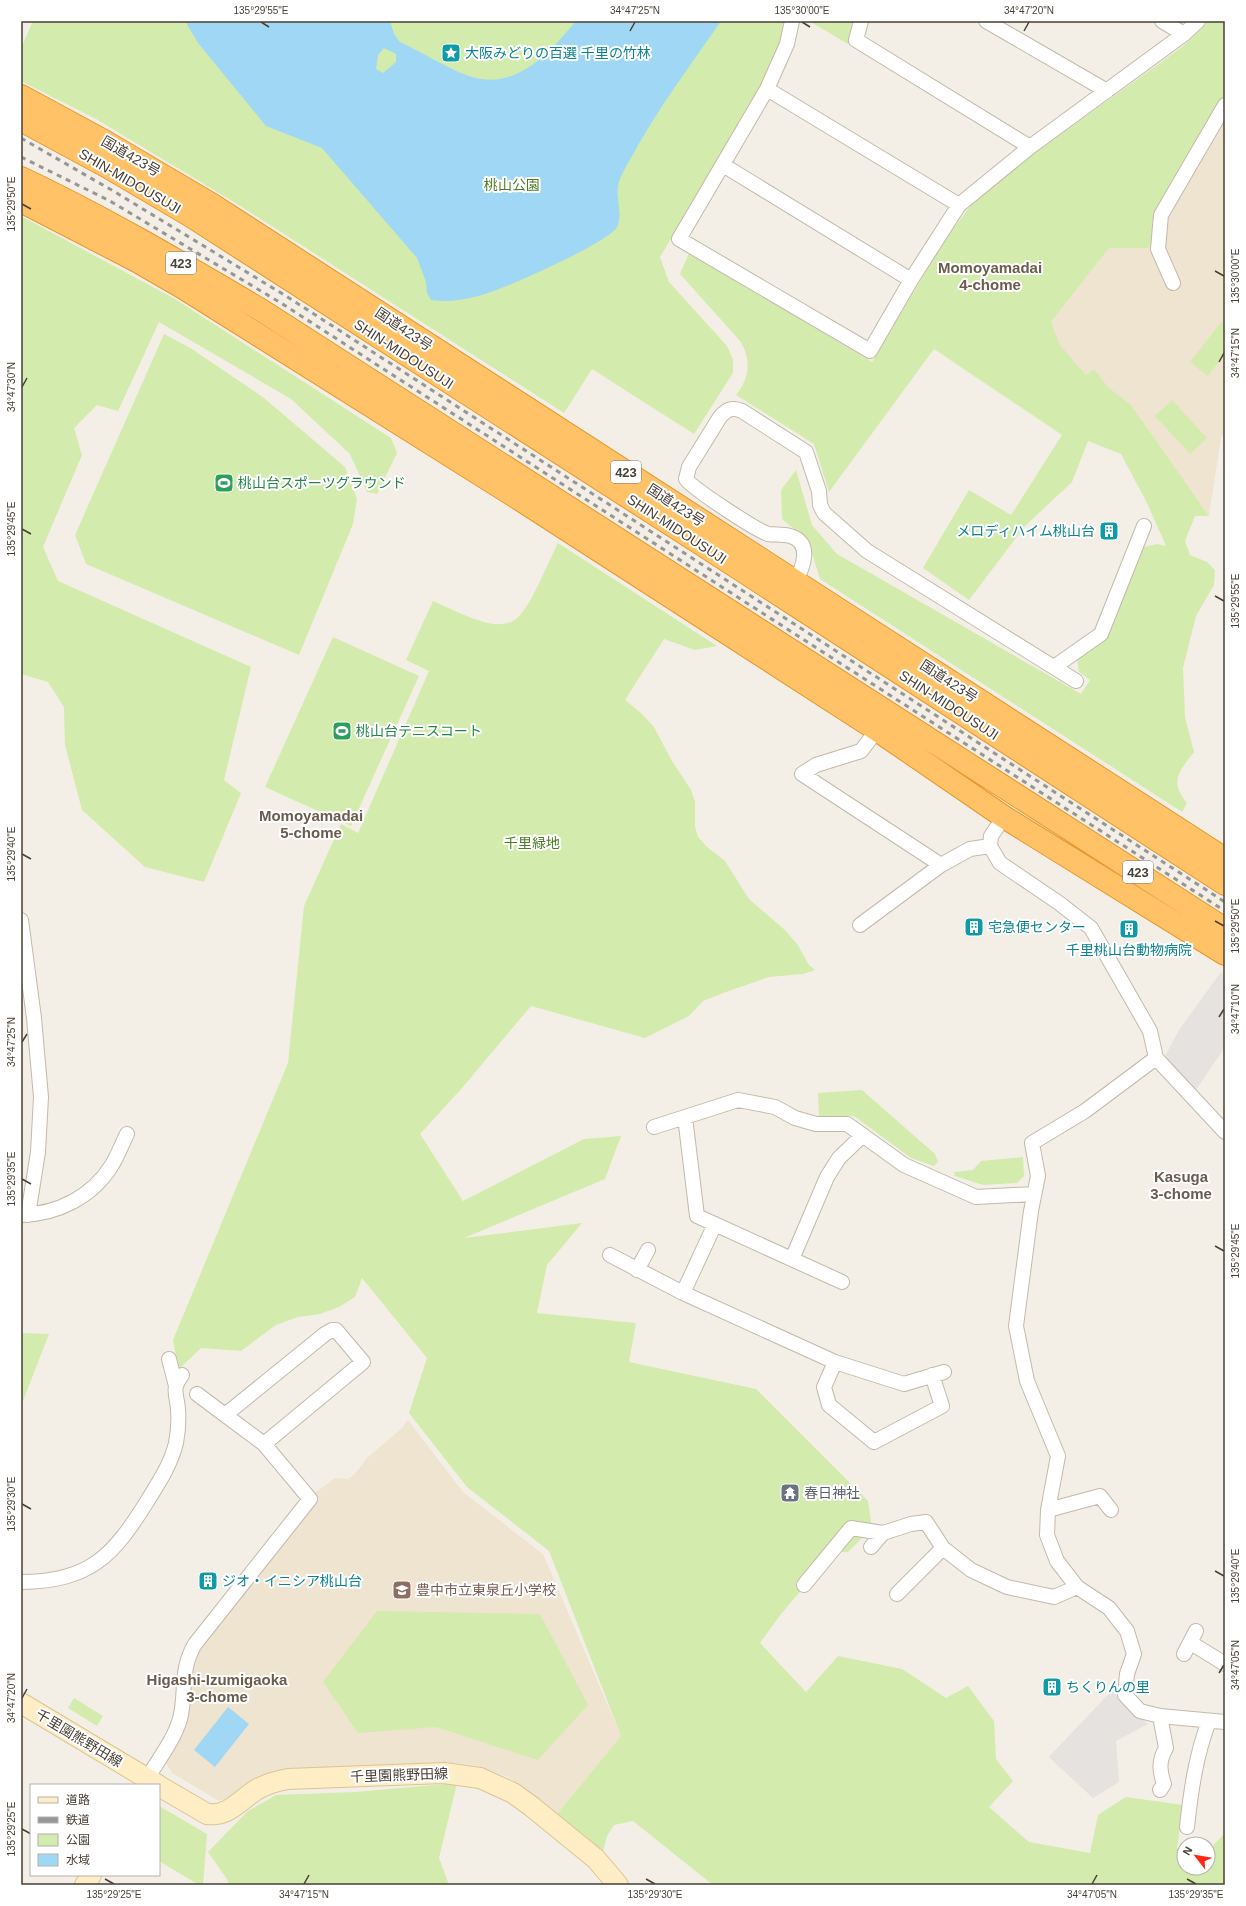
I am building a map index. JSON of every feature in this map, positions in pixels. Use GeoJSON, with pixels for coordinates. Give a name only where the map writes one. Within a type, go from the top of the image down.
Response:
{"type":"FeatureCollection","features":[{"type":"Feature","properties":{"kind":"highway","name":"国道423号"},"geometry":{"type":"LineString","coordinates":[[21,96],[104,141],[201,197],[1225,859]]}},
{"type":"Feature","properties":{"kind":"highway","name":"SHIN-MIDOUSUJI"},"geometry":{"type":"LineString","coordinates":[[21,120],[108,167],[191,216],[695,540],[1225,884]]}},
{"type":"Feature","properties":{"kind":"highway","name":"423"},"geometry":{"type":"LineString","coordinates":[[21,178],[61,197],[166,254],[261,310],[1225,929]]}},
{"type":"Feature","properties":{"kind":"highway","name":"423"},"geometry":{"type":"LineString","coordinates":[[21,201],[116,250],[182,287],[524,502],[877,730],[1004,817],[1225,954]]}},
{"type":"Feature","properties":{"kind":"highway"},"geometry":{"type":"LineString","coordinates":[[565,432],[695,540]]}},
{"type":"Feature","properties":{"kind":"highway"},"geometry":{"type":"LineString","coordinates":[[524,502],[673,574]]}},
{"type":"Feature","properties":{"kind":"street"},"geometry":{"type":"LineString","coordinates":[[792,21],[787,44],[768,89],[679,239],[870,351],[911,280],[959,205],[1030,147],[1184,34],[1198,21]]}},
{"type":"Feature","properties":{"kind":"street"},"geometry":{"type":"LineString","coordinates":[[861,21],[856,40],[1030,147]]}},
{"type":"Feature","properties":{"kind":"street"},"geometry":{"type":"LineString","coordinates":[[986,21],[1107,91]]}},
{"type":"Feature","properties":{"kind":"street"},"geometry":{"type":"LineString","coordinates":[[1162,21],[1184,34]]}},
{"type":"Feature","properties":{"kind":"street"},"geometry":{"type":"LineString","coordinates":[[768,89],[959,205]]}},
{"type":"Feature","properties":{"kind":"street"},"geometry":{"type":"LineString","coordinates":[[1173,283],[1158,249],[1161,215],[1225,105]]}},
{"type":"Feature","properties":{"kind":"street"},"geometry":{"type":"LineString","coordinates":[[1198,169],[1225,120]]}},
{"type":"Feature","properties":{"kind":"street"},"geometry":{"type":"LineString","coordinates":[[723,165],[911,280]]}},
{"type":"Feature","properties":{"kind":"street"},"geometry":{"type":"LineString","coordinates":[[795,582],[804,565],[805,558],[803,549],[798,540],[789,535],[768,534],[697,490],[686,479],[689,467],[725,411],[735,408],[742,411],[806,452],[819,491],[820,505],[824,513],[867,551],[1076,680]]}},
{"type":"Feature","properties":{"kind":"street"},"geometry":{"type":"LineString","coordinates":[[1054,667],[1101,634],[1144,526]]}},
{"type":"Feature","properties":{"kind":"street"},"geometry":{"type":"LineString","coordinates":[[877,730],[861,751],[816,765],[802,774],[941,866]]}},
{"type":"Feature","properties":{"kind":"street"},"geometry":{"type":"LineString","coordinates":[[1004,817],[991,836],[990,846],[1000,863],[1059,903],[1091,928],[1150,1031],[1156,1058],[1225,1132]]}},
{"type":"Feature","properties":{"kind":"street"},"geometry":{"type":"LineString","coordinates":[[860,924],[941,866],[970,849],[990,846]]}},
{"type":"Feature","properties":{"kind":"street"},"geometry":{"type":"LineString","coordinates":[[21,920],[34,1018],[41,1097],[38,1152],[24,1215],[62,1208],[78,1200],[111,1167],[127,1134]]}},
{"type":"Feature","properties":{"kind":"street"},"geometry":{"type":"LineString","coordinates":[[1156,1058],[1085,1111],[1032,1143],[1038,1176],[1034,1194],[1016,1326],[1027,1382],[1058,1456],[1048,1510],[1047,1535],[1057,1561],[1077,1588],[1109,1608],[1127,1631],[1134,1654],[1127,1674],[1125,1695],[1140,1711],[1160,1716],[1225,1722]]}},
{"type":"Feature","properties":{"kind":"street"},"geometry":{"type":"LineString","coordinates":[[654,1127],[738,1100],[775,1107],[795,1118],[816,1124],[847,1124],[904,1165],[976,1197],[1034,1194]]}},
{"type":"Feature","properties":{"kind":"street"},"geometry":{"type":"LineString","coordinates":[[685,1117],[697,1216],[842,1282]]}},
{"type":"Feature","properties":{"kind":"street"},"geometry":{"type":"LineString","coordinates":[[792,1259],[827,1177],[839,1158],[862,1135]]}},
{"type":"Feature","properties":{"kind":"street"},"geometry":{"type":"LineString","coordinates":[[684,1293],[715,1224]]}},
{"type":"Feature","properties":{"kind":"street"},"geometry":{"type":"LineString","coordinates":[[637,1270],[648,1250]]}},
{"type":"Feature","properties":{"kind":"street"},"geometry":{"type":"LineString","coordinates":[[610,1255],[684,1293],[835,1362],[904,1384],[938,1374],[942,1406],[874,1442],[829,1405],[824,1387],[835,1362]]}},
{"type":"Feature","properties":{"kind":"street"},"geometry":{"type":"LineString","coordinates":[[225,1415],[325,1334],[330,1324],[363,1362],[264,1444]]}},
{"type":"Feature","properties":{"kind":"street"},"geometry":{"type":"LineString","coordinates":[[21,1582],[49,1581],[74,1574],[102,1560],[121,1541],[170,1463],[176,1443],[179,1424],[180,1381],[168,1359]]}},
{"type":"Feature","properties":{"kind":"street"},"geometry":{"type":"LineString","coordinates":[[152,1784],[179,1721],[182,1706],[184,1672],[190,1652],[310,1499],[264,1444],[197,1394]]}},
{"type":"Feature","properties":{"kind":"street"},"geometry":{"type":"LineString","coordinates":[[1048,1510],[1100,1496],[1111,1510]]}},
{"type":"Feature","properties":{"kind":"street"},"geometry":{"type":"LineString","coordinates":[[804,1585],[851,1528],[883,1533],[911,1524],[926,1522],[943,1548],[971,1570],[1007,1588],[1054,1597],[1077,1588]]}},
{"type":"Feature","properties":{"kind":"street"},"geometry":{"type":"LineString","coordinates":[[871,1547],[883,1533]]}},
{"type":"Feature","properties":{"kind":"street"},"geometry":{"type":"LineString","coordinates":[[897,1594],[943,1548]]}},
{"type":"Feature","properties":{"kind":"street"},"geometry":{"type":"LineString","coordinates":[[1190,1643],[1225,1664]]}},
{"type":"Feature","properties":{"kind":"street","name":"千里園熊野田線"},"geometry":{"type":"LineString","coordinates":[[21,1703],[152,1784]]}},
{"type":"Feature","properties":{"kind":"street"},"geometry":{"type":"LineString","coordinates":[[1160,1716],[1166,1748],[1160,1758],[1160,1773],[1164,1784],[1160,1790]]}},
{"type":"Feature","properties":{"kind":"street"},"geometry":{"type":"LineString","coordinates":[[1186,1827],[1191,1788],[1200,1745],[1209,1721]]}},
{"type":"Feature","properties":{"kind":"street","name":"千里園熊野田線"},"geometry":{"type":"LineString","coordinates":[[160,1788],[207,1814],[215,1815],[229,1810],[260,1788],[276,1781],[288,1779],[444,1773],[473,1777],[502,1787],[531,1806],[596,1859],[618,1885]]}},
{"type":"Feature","properties":{"kind":"street"},"geometry":{"type":"LineString","coordinates":[[85,1885],[90,1876]]}},
{"type":"Feature","properties":{"kind":"shaded area"},"geometry":{"type":"Polygon","coordinates":[[[1225,97],[1225,433],[1221,437],[1209,516],[1131,405],[1108,387],[1094,369],[1086,375],[1060,345],[1051,322],[1109,248],[1154,239],[1152,223],[1225,97]]]}},
{"type":"Feature","properties":{"kind":"shaded area"},"geometry":{"type":"Polygon","coordinates":[[[1221,972],[1225,975],[1225,1047],[1195,1091],[1165,1056],[1179,1030],[1221,972]]]}},
{"type":"Feature","properties":{"kind":"shaded area","name":"豊中市立東泉丘小学校"},"geometry":{"type":"Polygon","coordinates":[[[408,1420],[463,1492],[543,1554],[621,1736],[557,1814],[508,1777],[474,1765],[445,1762],[284,1769],[260,1776],[232,1796],[219,1801],[172,1773],[165,1762],[187,1717],[190,1700],[191,1677],[196,1659],[203,1645],[218,1625],[319,1500],[314,1494],[336,1478],[348,1479],[355,1474],[367,1458],[401,1429],[408,1420]]]}},
{"type":"Feature","properties":{"kind":"shaded area"},"geometry":{"type":"Polygon","coordinates":[[[1116,1686],[1118,1699],[1148,1724],[1116,1741],[1119,1782],[1093,1798],[1049,1757],[1116,1686]]]}},
{"type":"Feature","properties":{"kind":"green space","name":"桃山公園"},"geometry":{"type":"Polygon","coordinates":[[[33,21],[785,21],[779,47],[760,90],[660,257],[669,282],[727,346],[733,360],[733,373],[694,434],[592,369],[564,413],[234,202],[96,119],[21,81],[21,48],[33,21]]]}},
{"type":"Feature","properties":{"kind":"green space"},"geometry":{"type":"Polygon","coordinates":[[[809,21],[852,21],[848,44],[809,21]]]}},
{"type":"Feature","properties":{"kind":"green space"},"geometry":{"type":"Polygon","coordinates":[[[1209,21],[1225,21],[1225,97],[1152,223],[1154,239],[1148,248],[1109,248],[1051,322],[1060,345],[1086,375],[1094,369],[1108,387],[1131,405],[1209,516],[1195,516],[1185,541],[1190,555],[1207,562],[1215,570],[1214,585],[1196,616],[1183,668],[1185,717],[1194,752],[1180,771],[1177,782],[1178,789],[1187,803],[1182,812],[820,579],[808,541],[782,519],[781,490],[796,470],[812,525],[837,554],[1081,694],[1090,680],[1079,672],[1077,658],[1108,636],[1144,547],[1157,544],[1166,546],[1147,503],[1121,454],[1088,441],[1072,482],[1025,526],[969,600],[923,568],[969,490],[1011,515],[1062,435],[934,349],[829,492],[814,444],[736,395],[741,389],[748,369],[748,362],[741,342],[680,274],[689,253],[872,362],[944,241],[972,204],[1021,163],[1182,47],[1209,21]]]}},
{"type":"Feature","properties":{"kind":"green space"},"geometry":{"type":"Polygon","coordinates":[[[21,216],[175,299],[391,438],[397,453],[377,494],[367,492],[350,454],[291,399],[159,322],[118,411],[97,405],[74,428],[82,455],[43,547],[58,581],[251,667],[224,780],[241,793],[204,882],[145,867],[82,810],[65,745],[64,707],[48,682],[21,674],[21,216]]]}},
{"type":"Feature","properties":{"kind":"green space"},"geometry":{"type":"Polygon","coordinates":[[[1222,321],[1225,324],[1225,354],[1208,376],[1190,362],[1222,321]]]}},
{"type":"Feature","properties":{"kind":"green space","name":"桃山台スポーツグラウンド"},"geometry":{"type":"Polygon","coordinates":[[[164,334],[192,349],[264,398],[345,467],[357,499],[353,524],[299,655],[86,564],[75,535],[164,334]]]}},
{"type":"Feature","properties":{"kind":"green space"},"geometry":{"type":"Polygon","coordinates":[[[1172,400],[1207,438],[1190,454],[1155,416],[1172,400]]]}},
{"type":"Feature","properties":{"kind":"green space","name":"千里緑地"},"geometry":{"type":"Polygon","coordinates":[[[558,543],[717,646],[695,650],[664,639],[625,700],[640,712],[654,727],[672,761],[691,790],[695,802],[695,827],[698,837],[706,846],[725,861],[749,899],[785,930],[797,944],[809,965],[815,970],[803,974],[769,977],[703,1001],[689,1016],[645,1038],[531,1006],[462,1088],[420,1134],[463,1201],[584,1139],[621,1136],[605,1179],[464,1238],[582,1223],[547,1265],[537,1313],[636,1323],[629,1362],[756,1389],[868,1501],[872,1528],[848,1552],[834,1552],[781,1614],[760,1643],[806,1692],[838,1656],[902,1669],[946,1698],[968,1686],[994,1721],[996,1759],[1013,1781],[989,1807],[1029,1842],[1090,1853],[1098,1815],[1126,1797],[1183,1805],[1179,1836],[1176,1836],[1176,1876],[1216,1876],[1216,1843],[1225,1833],[1225,1885],[713,1885],[633,1821],[614,1825],[607,1836],[603,1851],[557,1814],[621,1736],[549,1551],[467,1487],[409,1413],[427,1358],[362,1278],[355,1297],[339,1307],[320,1314],[298,1317],[276,1325],[241,1351],[201,1348],[179,1369],[178,1368],[173,1340],[288,1063],[304,906],[341,824],[358,833],[429,671],[406,660],[433,601],[485,622],[494,624],[508,623],[516,619],[522,613],[539,584],[558,543]]]}},
{"type":"Feature","properties":{"kind":"green space","name":"桃山台テニスコート"},"geometry":{"type":"Polygon","coordinates":[[[333,637],[419,676],[351,826],[265,787],[333,637]]]}},
{"type":"Feature","properties":{"kind":"green space"},"geometry":{"type":"Polygon","coordinates":[[[862,1090],[935,1154],[938,1162],[934,1166],[911,1158],[854,1116],[819,1117],[818,1093],[862,1090]]]}},
{"type":"Feature","properties":{"kind":"green space"},"geometry":{"type":"Polygon","coordinates":[[[1023,1157],[1024,1176],[1017,1183],[983,1185],[955,1176],[954,1172],[973,1170],[981,1161],[1023,1157]]]}},
{"type":"Feature","properties":{"kind":"green space"},"geometry":{"type":"Polygon","coordinates":[[[21,1333],[49,1334],[21,1406],[21,1333]]]}},
{"type":"Feature","properties":{"kind":"green space"},"geometry":{"type":"Polygon","coordinates":[[[377,1611],[540,1614],[588,1705],[538,1760],[436,1727],[358,1733],[323,1682],[377,1611]]]}},
{"type":"Feature","properties":{"kind":"green space"},"geometry":{"type":"Polygon","coordinates":[[[74,1698],[103,1716],[97,1726],[68,1708],[74,1698]]]}},
{"type":"Feature","properties":{"kind":"green space"},"geometry":{"type":"Polygon","coordinates":[[[457,1783],[439,1858],[449,1885],[229,1885],[227,1879],[208,1852],[248,1811],[276,1795],[355,1792],[457,1783]]]}},
{"type":"Feature","properties":{"kind":"green space"},"geometry":{"type":"Polygon","coordinates":[[[160,1807],[207,1834],[203,1885],[199,1885],[160,1862],[160,1807]]]}},
{"type":"Feature","properties":{"kind":"water"},"geometry":{"type":"Polygon","coordinates":[[[185,21],[390,21],[394,34],[400,42],[460,73],[486,80],[502,79],[516,74],[530,66],[543,57],[576,21],[721,21],[657,115],[624,171],[618,185],[619,222],[617,227],[610,234],[577,254],[513,283],[478,296],[444,301],[431,300],[427,293],[426,282],[417,258],[322,148],[266,126],[198,43],[185,21]],[[384,48],[378,55],[376,69],[383,73],[396,62],[396,54],[384,48]]]}},
{"type":"Feature","properties":{"kind":"water"},"geometry":{"type":"Polygon","coordinates":[[[228,1707],[249,1724],[215,1767],[194,1750],[228,1707]]]}},
{"type":"Feature","properties":{"kind":"railway"},"geometry":{"type":"LineString","coordinates":[[21,138],[115,192],[286,296],[1225,902]]}},
{"type":"Feature","properties":{"kind":"railway"},"geometry":{"type":"LineString","coordinates":[[21,157],[110,201],[281,303],[1225,911]]}},
{"type":"Feature","properties":{"kind":"place","name":"大阪みどりの百選 千里の竹林"},"geometry":{"type":"Point","coordinates":[451,53]}},
{"type":"Feature","properties":{"kind":"place","name":"桃山台スポーツグラウンド"},"geometry":{"type":"Point","coordinates":[224,483]}},
{"type":"Feature","properties":{"kind":"place","name":"メロディハイム桃山台"},"geometry":{"type":"Point","coordinates":[1109,531]}},
{"type":"Feature","properties":{"kind":"place","name":"桃山台テニスコート"},"geometry":{"type":"Point","coordinates":[342,731]}},
{"type":"Feature","properties":{"kind":"place","name":"宅急便センター"},"geometry":{"type":"Point","coordinates":[974,927]}},
{"type":"Feature","properties":{"kind":"place","name":"千里桃山台動物病院"},"geometry":{"type":"Point","coordinates":[1129,929]}},
{"type":"Feature","properties":{"kind":"place","name":"春日神社"},"geometry":{"type":"Point","coordinates":[790,1493]}},
{"type":"Feature","properties":{"kind":"place","name":"ジオ・イニシア桃山台"},"geometry":{"type":"Point","coordinates":[208,1581]}},
{"type":"Feature","properties":{"kind":"place","name":"豊中市立東泉丘小学校"},"geometry":{"type":"Point","coordinates":[402,1590]}},
{"type":"Feature","properties":{"kind":"place","name":"ちくりんの里"},"geometry":{"type":"Point","coordinates":[1052,1687]}},
{"type":"Feature","properties":{"kind":"district","name":"Momoyamadai 4-chome"},"geometry":{"type":"Point","coordinates":[990,276]}},
{"type":"Feature","properties":{"kind":"district","name":"Momoyamadai 5-chome"},"geometry":{"type":"Point","coordinates":[311,824]}},
{"type":"Feature","properties":{"kind":"district","name":"Kasuga 3-chome"},"geometry":{"type":"Point","coordinates":[1181,1184]}},
{"type":"Feature","properties":{"kind":"district","name":"Higashi-Izumigaoka 3-chome"},"geometry":{"type":"Point","coordinates":[217,1688]}}]}
